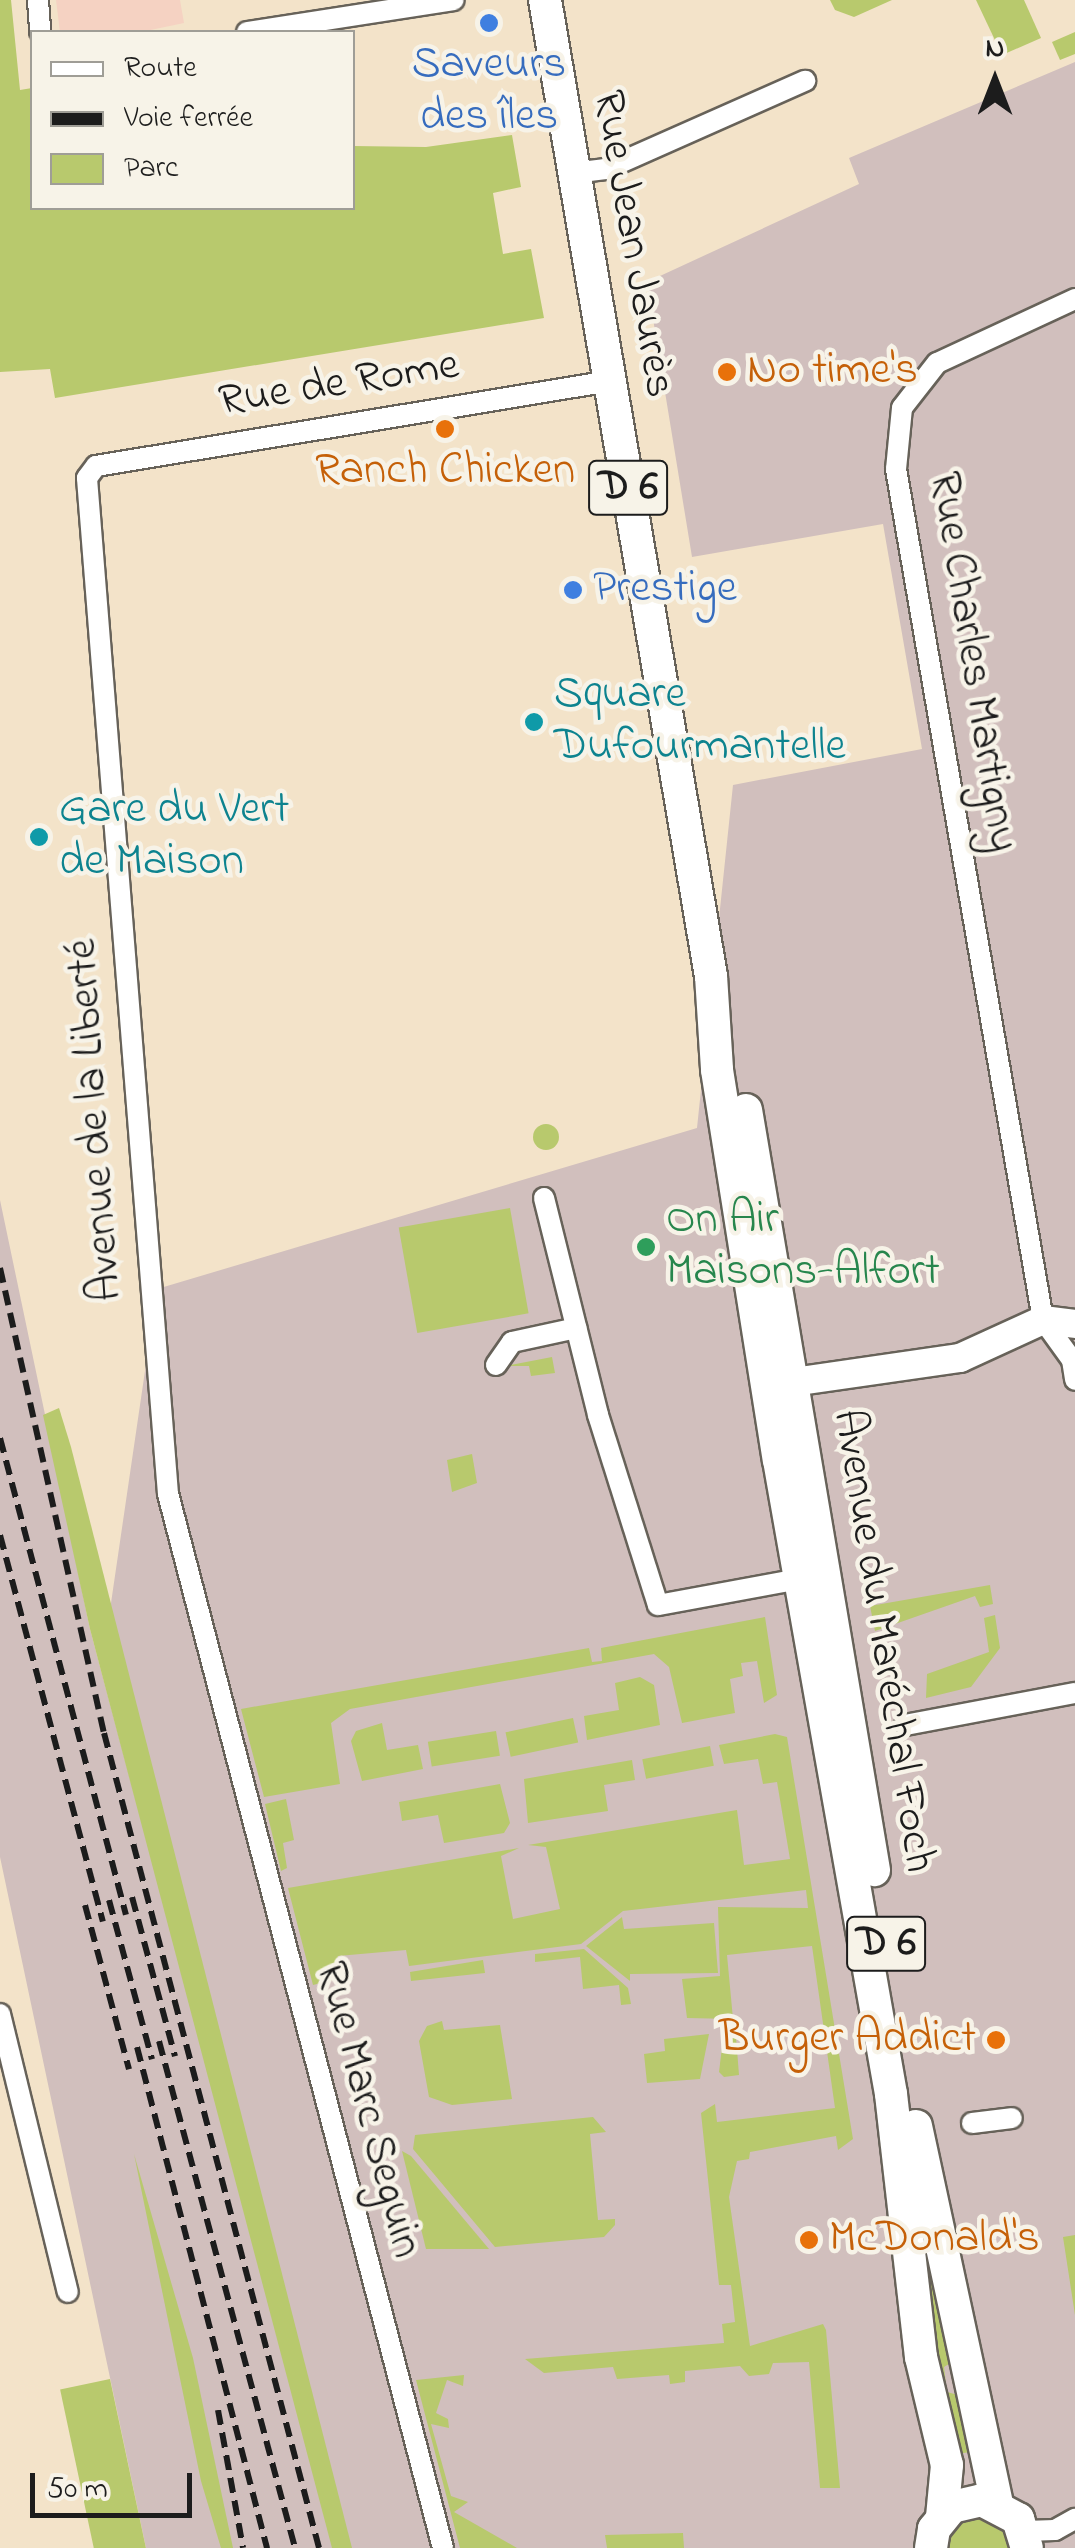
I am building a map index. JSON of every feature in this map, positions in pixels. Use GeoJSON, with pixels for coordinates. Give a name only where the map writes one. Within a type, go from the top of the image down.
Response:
{"type":"FeatureCollection","features":[{"type":"Feature","properties":{"kind":"main road","name":"Rue Jean Jaurès"},"geometry":{"type":"LineString","coordinates":[[544,0],[711,976],[737,1061],[780,1383],[779,1460]]}},
{"type":"Feature","properties":{"kind":"main road","name":"Avenue du Maréchal Foch"},"geometry":{"type":"LineString","coordinates":[[780,1383],[917,2136],[997,2503]]}},
{"type":"Feature","properties":{"kind":"main road","name":"Avenue du Maréchal Foch"},"geometry":{"type":"LineString","coordinates":[[779,1460],[891,2094],[921,2357],[946,2465],[936,2533]]}},
{"type":"Feature","properties":{"kind":"main road"},"geometry":{"type":"LineString","coordinates":[[936,2533],[966,2501],[997,2503],[1026,2540]]}},
{"type":"Feature","properties":{"kind":"street"},"geometry":{"type":"LineString","coordinates":[[38,0],[40,30]]}},
{"type":"Feature","properties":{"kind":"street"},"geometry":{"type":"LineString","coordinates":[[310,0],[314,28]]}},
{"type":"Feature","properties":{"kind":"street"},"geometry":{"type":"LineString","coordinates":[[280,30],[314,28],[454,0]]}},
{"type":"Feature","properties":{"kind":"street"},"geometry":{"type":"LineString","coordinates":[[573,173],[606,169],[806,81]]}},
{"type":"Feature","properties":{"kind":"street","name":"Rue Charles Martigny"},"geometry":{"type":"LineString","coordinates":[[1044,1320],[896,469],[902,408],[937,362],[1075,299]]}},
{"type":"Feature","properties":{"kind":"street","name":"Rue de Rome"},"geometry":{"type":"LineString","coordinates":[[86,478],[96,466],[610,381]]}},
{"type":"Feature","properties":{"kind":"street","name":"Avenue de la Liberté"},"geometry":{"type":"LineString","coordinates":[[86,478],[168,1494],[219,1691]]}},
{"type":"Feature","properties":{"kind":"street"},"geometry":{"type":"LineString","coordinates":[[544,1198],[576,1328],[658,1605],[800,1579]]}},
{"type":"Feature","properties":{"kind":"street"},"geometry":{"type":"LineString","coordinates":[[1044,1320],[1072,1360],[1075,1380]]}},
{"type":"Feature","properties":{"kind":"street"},"geometry":{"type":"LineString","coordinates":[[780,1383],[960,1358],[1044,1320],[1075,1324]]}},
{"type":"Feature","properties":{"kind":"street"},"geometry":{"type":"LineString","coordinates":[[496,1365],[512,1342],[576,1328]]}},
{"type":"Feature","properties":{"kind":"street","name":"Rue Marc Seguin"},"geometry":{"type":"LineString","coordinates":[[219,1691],[444,2548]]}},
{"type":"Feature","properties":{"kind":"street"},"geometry":{"type":"LineString","coordinates":[[905,1725],[1075,1692]]}},
{"type":"Feature","properties":{"kind":"street"},"geometry":{"type":"LineString","coordinates":[[0,2014],[68,2292]]}},
{"type":"Feature","properties":{"kind":"street"},"geometry":{"type":"LineString","coordinates":[[972,2123],[1012,2118]]}},
{"type":"Feature","properties":{"kind":"street"},"geometry":{"type":"LineString","coordinates":[[1026,2540],[1075,2519]]}},
{"type":"Feature","properties":{"kind":"shaded area"},"geometry":{"type":"Polygon","coordinates":[[[56,0],[180,0],[184,23],[151,30],[60,30],[56,0]]]}},
{"type":"Feature","properties":{"kind":"shaded area"},"geometry":{"type":"Polygon","coordinates":[[[1075,62],[1075,2548],[146,2548],[0,1857],[0,1200],[90,1629],[141,1820],[105,1644],[157,1289],[697,1128],[733,785],[922,749],[883,524],[692,557],[647,282],[859,184],[849,158],[1075,62]]]}},
{"type":"Feature","properties":{"kind":"green space"},"geometry":{"type":"Polygon","coordinates":[[[0,0],[11,0],[20,90],[30,88],[30,210],[355,210],[355,146],[426,147],[512,135],[521,187],[493,193],[503,254],[531,249],[544,318],[55,398],[50,369],[0,372],[0,0]]]}},
{"type":"Feature","properties":{"kind":"green space"},"geometry":{"type":"Polygon","coordinates":[[[830,0],[892,0],[854,17],[835,10],[830,0]]]}},
{"type":"Feature","properties":{"kind":"green space"},"geometry":{"type":"Polygon","coordinates":[[[976,0],[1024,0],[1041,38],[1002,55],[976,0]]]}},
{"type":"Feature","properties":{"kind":"green space"},"geometry":{"type":"Polygon","coordinates":[[[1075,32],[1075,54],[1060,60],[1052,42],[1075,32]]]}},
{"type":"Feature","properties":{"kind":"green space"},"geometry":{"type":"Polygon","coordinates":[[[546,1124],[555,1128],[559,1137],[555,1146],[546,1150],[537,1146],[533,1137],[537,1128],[546,1124]]]}},
{"type":"Feature","properties":{"kind":"green space"},"geometry":{"type":"Polygon","coordinates":[[[510,1208],[529,1313],[417,1333],[399,1228],[510,1208]]]}},
{"type":"Feature","properties":{"kind":"green space"},"geometry":{"type":"Polygon","coordinates":[[[552,1357],[555,1373],[531,1376],[529,1366],[506,1366],[552,1357]]]}},
{"type":"Feature","properties":{"kind":"green space"},"geometry":{"type":"Polygon","coordinates":[[[59,1408],[352,2548],[332,2548],[90,1629],[43,1415],[59,1408]]]}},
{"type":"Feature","properties":{"kind":"green space"},"geometry":{"type":"Polygon","coordinates":[[[472,1454],[477,1483],[452,1492],[447,1460],[472,1454]]]}},
{"type":"Feature","properties":{"kind":"green space"},"geometry":{"type":"Polygon","coordinates":[[[990,1585],[993,1604],[980,1607],[975,1596],[875,1631],[870,1606],[990,1585]]]}},
{"type":"Feature","properties":{"kind":"green space"},"geometry":{"type":"Polygon","coordinates":[[[995,1615],[1000,1648],[971,1687],[926,1698],[927,1674],[989,1652],[984,1618],[995,1615]]]}},
{"type":"Feature","properties":{"kind":"green space"},"geometry":{"type":"Polygon","coordinates":[[[765,1617],[777,1695],[764,1703],[757,1661],[741,1663],[743,1676],[730,1679],[735,1713],[682,1723],[669,1667],[654,1654],[350,1709],[331,1723],[340,1784],[264,1797],[241,1709],[589,1648],[592,1662],[602,1661],[601,1648],[765,1617]]]}},
{"type":"Feature","properties":{"kind":"green space"},"geometry":{"type":"Polygon","coordinates":[[[640,1677],[654,1685],[660,1725],[587,1740],[584,1716],[619,1710],[615,1683],[640,1677]]]}},
{"type":"Feature","properties":{"kind":"green space"},"geometry":{"type":"Polygon","coordinates":[[[573,1718],[578,1742],[511,1757],[506,1732],[573,1718]]]}},
{"type":"Feature","properties":{"kind":"green space"},"geometry":{"type":"Polygon","coordinates":[[[382,1723],[387,1750],[418,1745],[423,1769],[362,1781],[351,1741],[356,1731],[382,1723]]]}},
{"type":"Feature","properties":{"kind":"green space"},"geometry":{"type":"Polygon","coordinates":[[[496,1731],[500,1756],[432,1766],[428,1742],[496,1731]]]}},
{"type":"Feature","properties":{"kind":"green space"},"geometry":{"type":"Polygon","coordinates":[[[775,1734],[787,1737],[853,2139],[838,2150],[836,2136],[750,2152],[749,2159],[737,2161],[729,2197],[750,2346],[823,2324],[826,2330],[840,2488],[820,2488],[809,2362],[773,2363],[769,2374],[749,2376],[740,2366],[685,2371],[685,2382],[670,2384],[669,2375],[617,2379],[613,2367],[544,2373],[525,2359],[724,2343],[722,2324],[735,2322],[731,2285],[719,2285],[701,2113],[715,2104],[717,2122],[835,2108],[812,1946],[727,1955],[733,2019],[687,2018],[682,1979],[720,1976],[718,1907],[808,1908],[806,1890],[623,1911],[581,1944],[409,1966],[406,1950],[338,1956],[340,1978],[313,1985],[288,1888],[519,1848],[501,1856],[513,1919],[560,1909],[546,1847],[528,1845],[737,1810],[744,1865],[790,1859],[777,1782],[763,1784],[758,1759],[724,1764],[719,1745],[775,1734]]]}},
{"type":"Feature","properties":{"kind":"green space"},"geometry":{"type":"Polygon","coordinates":[[[710,1746],[714,1766],[646,1779],[642,1759],[710,1746]]]}},
{"type":"Feature","properties":{"kind":"green space"},"geometry":{"type":"Polygon","coordinates":[[[632,1760],[635,1780],[604,1785],[608,1811],[528,1823],[524,1779],[632,1760]]]}},
{"type":"Feature","properties":{"kind":"green space"},"geometry":{"type":"Polygon","coordinates":[[[500,1784],[510,1823],[504,1833],[444,1843],[438,1815],[402,1821],[399,1802],[500,1784]]]}},
{"type":"Feature","properties":{"kind":"green space"},"geometry":{"type":"Polygon","coordinates":[[[286,1799],[294,1840],[283,1843],[287,1868],[281,1871],[265,1804],[286,1799]]]}},
{"type":"Feature","properties":{"kind":"green space"},"geometry":{"type":"Polygon","coordinates":[[[622,1917],[624,1929],[714,1923],[718,1973],[630,1974],[630,1981],[586,1946],[622,1917]]]}},
{"type":"Feature","properties":{"kind":"green space"},"geometry":{"type":"Polygon","coordinates":[[[584,1949],[628,1988],[631,2004],[621,2005],[619,1985],[583,1989],[580,1957],[535,1962],[535,1954],[584,1949]]]}},
{"type":"Feature","properties":{"kind":"green space"},"geometry":{"type":"Polygon","coordinates":[[[483,1960],[485,1973],[411,1981],[410,1972],[483,1960]]]}},
{"type":"Feature","properties":{"kind":"green space"},"geometry":{"type":"Polygon","coordinates":[[[442,2021],[444,2030],[500,2025],[512,2099],[452,2105],[429,2097],[419,2041],[427,2026],[442,2021]]]}},
{"type":"Feature","properties":{"kind":"green space"},"geometry":{"type":"Polygon","coordinates":[[[709,2034],[700,2079],[647,2083],[644,2054],[665,2051],[664,2039],[709,2034]]]}},
{"type":"Feature","properties":{"kind":"green space"},"geometry":{"type":"Polygon","coordinates":[[[736,2037],[739,2075],[724,2077],[719,2072],[723,2039],[736,2037]]]}},
{"type":"Feature","properties":{"kind":"green space"},"geometry":{"type":"Polygon","coordinates":[[[593,2117],[606,2132],[590,2134],[598,2220],[615,2219],[615,2225],[604,2237],[495,2247],[413,2149],[415,2135],[593,2117]]]}},
{"type":"Feature","properties":{"kind":"green space"},"geometry":{"type":"Polygon","coordinates":[[[402,2151],[411,2156],[489,2249],[426,2249],[402,2151]]]}},
{"type":"Feature","properties":{"kind":"green space"},"geometry":{"type":"Polygon","coordinates":[[[134,2154],[193,2358],[233,2548],[221,2548],[201,2481],[134,2154]]]}},
{"type":"Feature","properties":{"kind":"green space"},"geometry":{"type":"Polygon","coordinates":[[[1075,2235],[1075,2315],[1063,2237],[1075,2235]]]}},
{"type":"Feature","properties":{"kind":"green space"},"geometry":{"type":"Polygon","coordinates":[[[924,2238],[952,2362],[944,2367],[947,2392],[958,2395],[974,2451],[954,2455],[944,2420],[924,2238]]]}},
{"type":"Feature","properties":{"kind":"green space"},"geometry":{"type":"Polygon","coordinates":[[[464,2375],[463,2386],[447,2380],[436,2413],[448,2419],[449,2428],[431,2424],[451,2496],[468,2502],[454,2512],[517,2548],[460,2548],[416,2380],[464,2375]]]}},
{"type":"Feature","properties":{"kind":"green space"},"geometry":{"type":"Polygon","coordinates":[[[110,2379],[146,2548],[94,2548],[60,2390],[110,2379]]]}},
{"type":"Feature","properties":{"kind":"green space"},"geometry":{"type":"Polygon","coordinates":[[[986,2515],[1003,2526],[1010,2548],[947,2548],[956,2524],[986,2515]]]}},
{"type":"Feature","properties":{"kind":"green space"},"geometry":{"type":"Polygon","coordinates":[[[683,2533],[684,2548],[607,2548],[605,2535],[683,2533]]]}},
{"type":"Feature","properties":{"kind":"railway"},"geometry":{"type":"LineString","coordinates":[[0,1268],[104,1733],[319,2548]]}},
{"type":"Feature","properties":{"kind":"railway"},"geometry":{"type":"LineString","coordinates":[[0,1438],[126,1915]]}},
{"type":"Feature","properties":{"kind":"railway"},"geometry":{"type":"LineString","coordinates":[[0,1535],[103,1921]]}},
{"type":"Feature","properties":{"kind":"railway"},"geometry":{"type":"LineString","coordinates":[[132,1897],[175,2056]]}},
{"type":"Feature","properties":{"kind":"railway"},"geometry":{"type":"LineString","coordinates":[[109,1900],[152,2059]]}},
{"type":"Feature","properties":{"kind":"railway"},"geometry":{"type":"LineString","coordinates":[[85,1905],[129,2069]]}},
{"type":"Feature","properties":{"kind":"railway"},"geometry":{"type":"LineString","coordinates":[[159,2041],[295,2548]]}},
{"type":"Feature","properties":{"kind":"railway"},"geometry":{"type":"LineString","coordinates":[[137,2047],[267,2548]]}},
{"type":"Feature","properties":{"kind":"railway"},"geometry":{"type":"LineString","coordinates":[[218,2410],[243,2548]]}},
{"type":"Feature","properties":{"kind":"place","name":"Saveurs des îles"},"geometry":{"type":"Point","coordinates":[489,23]}},
{"type":"Feature","properties":{"kind":"place","name":"No time's"},"geometry":{"type":"Point","coordinates":[727,372]}},
{"type":"Feature","properties":{"kind":"place","name":"Ranch Chicken"},"geometry":{"type":"Point","coordinates":[445,429]}},
{"type":"Feature","properties":{"kind":"place","name":"Prestige"},"geometry":{"type":"Point","coordinates":[573,590]}},
{"type":"Feature","properties":{"kind":"place","name":"Square Dufourmantelle"},"geometry":{"type":"Point","coordinates":[534,722]}},
{"type":"Feature","properties":{"kind":"place","name":"Gare du Vert de Maison"},"geometry":{"type":"Point","coordinates":[39,837]}},
{"type":"Feature","properties":{"kind":"place","name":"On Air Maisons-Alfort"},"geometry":{"type":"Point","coordinates":[646,1247]}},
{"type":"Feature","properties":{"kind":"place","name":"Burger Addict"},"geometry":{"type":"Point","coordinates":[996,2040]}},
{"type":"Feature","properties":{"kind":"place","name":"McDonald's"},"geometry":{"type":"Point","coordinates":[809,2240]}}]}
